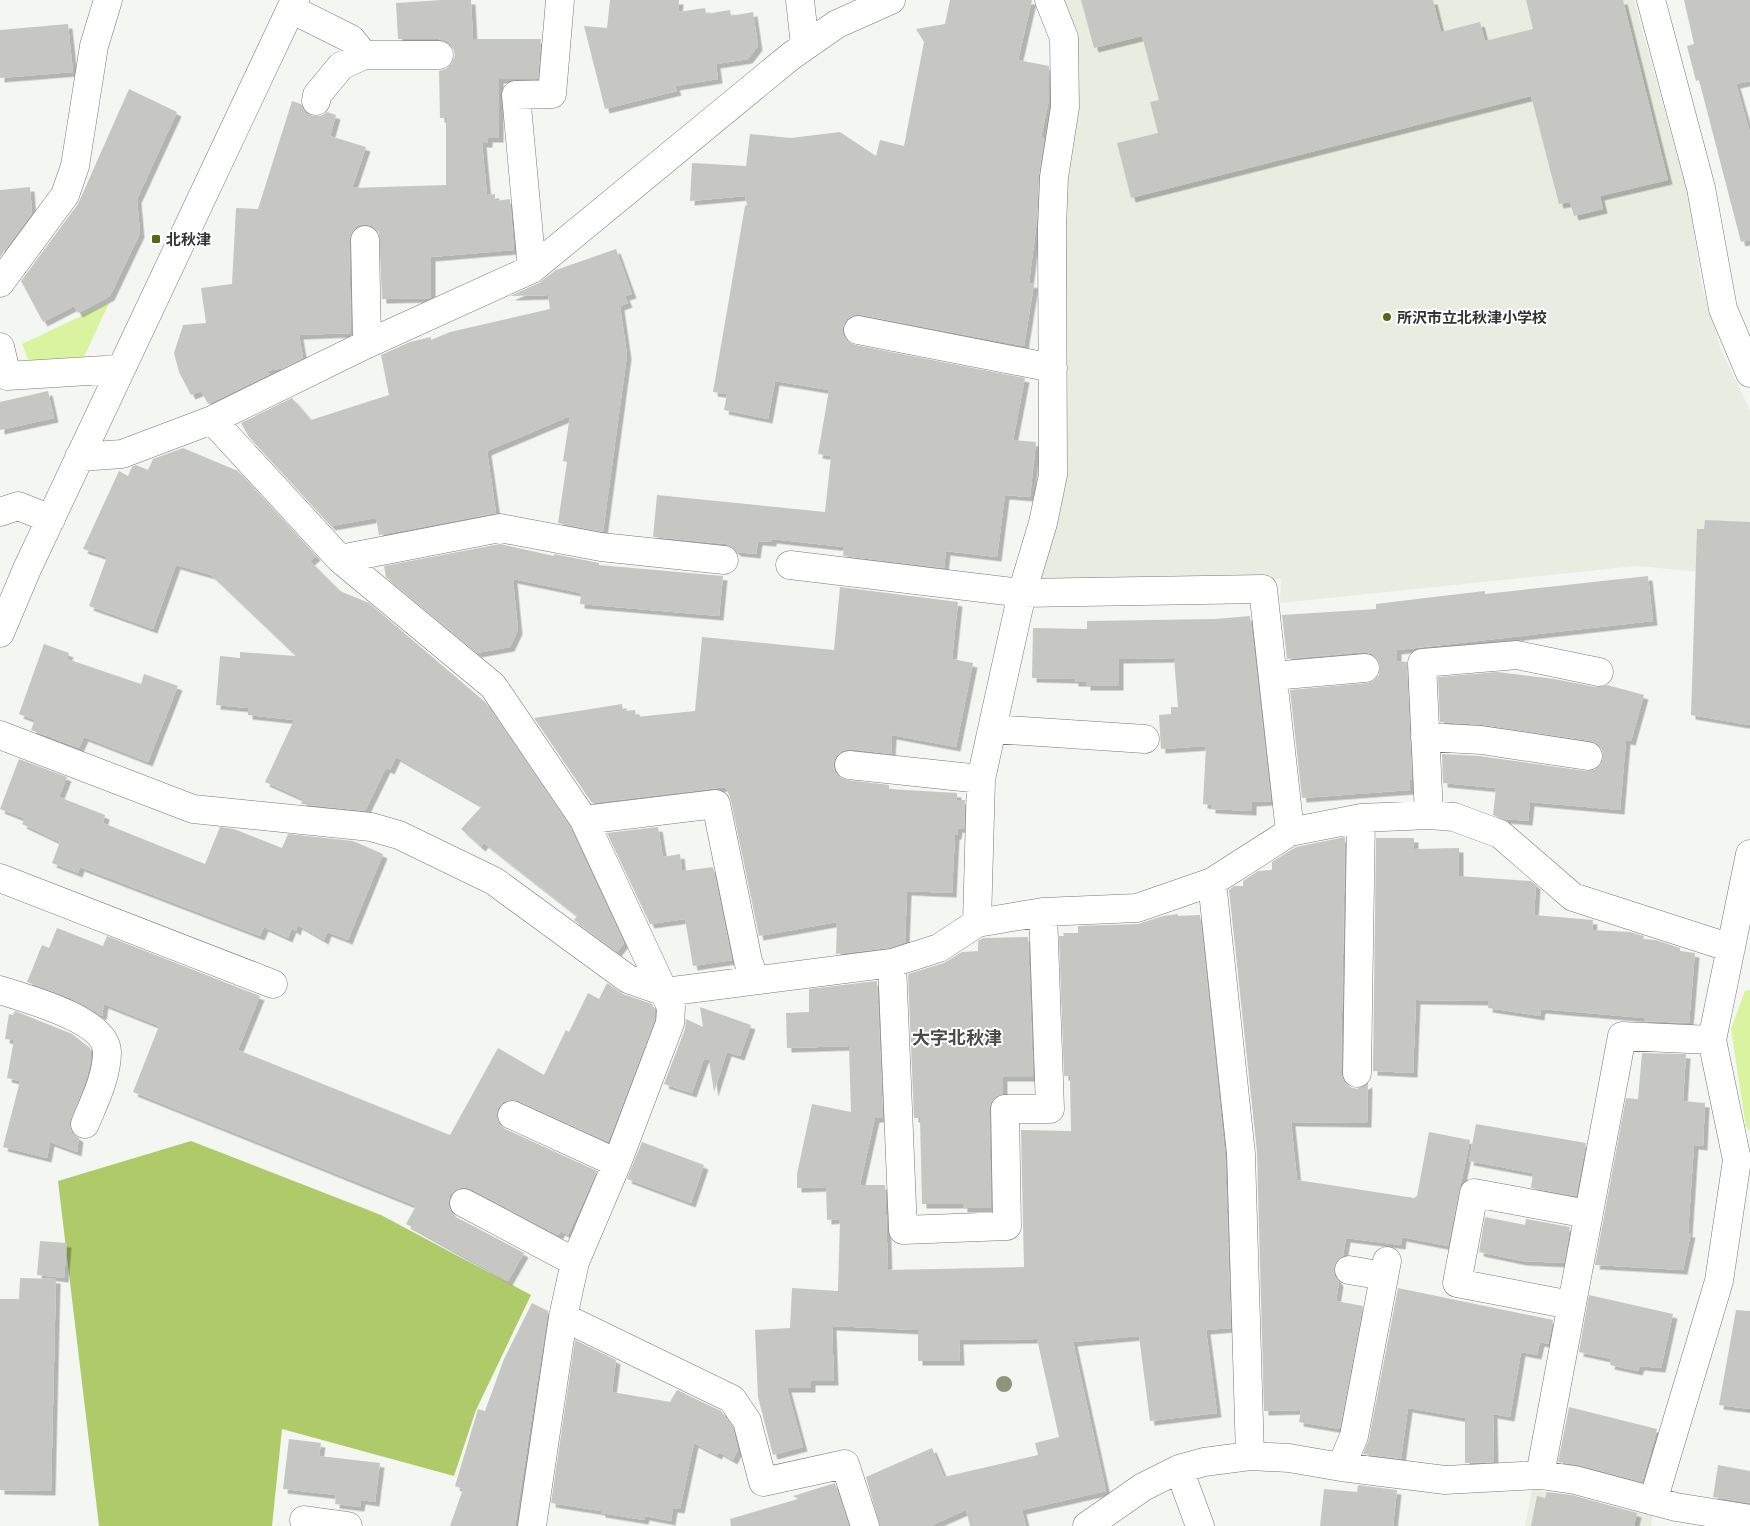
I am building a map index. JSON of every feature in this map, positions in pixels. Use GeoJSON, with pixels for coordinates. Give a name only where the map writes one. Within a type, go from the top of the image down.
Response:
{"type":"FeatureCollection","features":[{"type":"Feature","properties":{"kind":"street"},"geometry":{"type":"LineString","coordinates":[[0,283],[65,195],[75,166],[94,46],[108,0]]}},
{"type":"Feature","properties":{"kind":"street"},"geometry":{"type":"LineString","coordinates":[[532,269],[516,95],[552,94],[560,0]]}},
{"type":"Feature","properties":{"kind":"street"},"geometry":{"type":"LineString","coordinates":[[800,0],[805,46]]}},
{"type":"Feature","properties":{"kind":"street"},"geometry":{"type":"LineString","coordinates":[[80,457],[122,454],[212,420],[366,344],[532,269],[805,46],[837,24],[890,0]]}},
{"type":"Feature","properties":{"kind":"street"},"geometry":{"type":"LineString","coordinates":[[977,923],[981,779],[1022,593],[1043,523],[1053,475],[1052,227],[1054,177],[1065,107],[1064,38],[1049,0]]}},
{"type":"Feature","properties":{"kind":"street"},"geometry":{"type":"LineString","coordinates":[[1651,0],[1701,188],[1723,309],[1747,359]]}},
{"type":"Feature","properties":{"kind":"street"},"geometry":{"type":"LineString","coordinates":[[0,633],[51,519],[293,5],[351,39],[364,55]]}},
{"type":"Feature","properties":{"kind":"street"},"geometry":{"type":"LineString","coordinates":[[316,101],[317,95],[341,66],[364,55],[439,55]]}},
{"type":"Feature","properties":{"kind":"street"},"geometry":{"type":"LineString","coordinates":[[365,240],[366,344]]}},
{"type":"Feature","properties":{"kind":"street"},"geometry":{"type":"LineString","coordinates":[[858,330],[1053,368]]}},
{"type":"Feature","properties":{"kind":"street"},"geometry":{"type":"LineString","coordinates":[[0,347],[7,376],[121,369]]}},
{"type":"Feature","properties":{"kind":"street"},"geometry":{"type":"LineString","coordinates":[[212,420],[340,559],[493,686],[584,820],[671,1007],[670,1023],[575,1262],[563,1317],[532,1526]]}},
{"type":"Feature","properties":{"kind":"street"},"geometry":{"type":"LineString","coordinates":[[0,512],[18,506],[51,519]]}},
{"type":"Feature","properties":{"kind":"street"},"geometry":{"type":"LineString","coordinates":[[340,559],[500,528],[601,547],[724,560]]}},
{"type":"Feature","properties":{"kind":"street"},"geometry":{"type":"LineString","coordinates":[[790,565],[1022,593],[1263,589],[1290,832]]}},
{"type":"Feature","properties":{"kind":"street"},"geometry":{"type":"LineString","coordinates":[[1428,814],[1422,663],[1517,655],[1600,672]]}},
{"type":"Feature","properties":{"kind":"street"},"geometry":{"type":"LineString","coordinates":[[1273,676],[1365,668]]}},
{"type":"Feature","properties":{"kind":"street"},"geometry":{"type":"LineString","coordinates":[[992,729],[1144,739]]}},
{"type":"Feature","properties":{"kind":"street"},"geometry":{"type":"LineString","coordinates":[[0,735],[194,809],[371,827],[399,835],[494,881],[628,979],[665,992],[892,963],[939,948],[977,923],[1043,912],[1136,908],[1212,882],[1290,832],[1361,818],[1428,814],[1454,817],[1500,834],[1574,897],[1730,948]]}},
{"type":"Feature","properties":{"kind":"street"},"geometry":{"type":"LineString","coordinates":[[1425,737],[1481,740],[1588,756]]}},
{"type":"Feature","properties":{"kind":"street"},"geometry":{"type":"LineString","coordinates":[[849,765],[981,779]]}},
{"type":"Feature","properties":{"kind":"street"},"geometry":{"type":"LineString","coordinates":[[584,820],[716,804],[748,961],[755,979]]}},
{"type":"Feature","properties":{"kind":"street"},"geometry":{"type":"LineString","coordinates":[[1357,1073],[1361,818]]}},
{"type":"Feature","properties":{"kind":"street"},"geometry":{"type":"LineString","coordinates":[[1667,1511],[1719,1282],[1743,1158],[1712,1040],[1750,854]]}},
{"type":"Feature","properties":{"kind":"street"},"geometry":{"type":"LineString","coordinates":[[0,878],[274,984]]}},
{"type":"Feature","properties":{"kind":"street"},"geometry":{"type":"LineString","coordinates":[[1212,882],[1241,1154],[1250,1456]]}},
{"type":"Feature","properties":{"kind":"street"},"geometry":{"type":"LineString","coordinates":[[892,963],[903,1230],[1007,1226],[1005,1109],[1050,1109],[1043,912]]}},
{"type":"Feature","properties":{"kind":"street"},"geometry":{"type":"LineString","coordinates":[[0,990],[54,1007],[97,1030],[108,1050],[102,1085],[84,1124]]}},
{"type":"Feature","properties":{"kind":"street"},"geometry":{"type":"LineString","coordinates":[[1540,1475],[1622,1036],[1712,1040]]}},
{"type":"Feature","properties":{"kind":"street"},"geometry":{"type":"LineString","coordinates":[[512,1115],[616,1162]]}},
{"type":"Feature","properties":{"kind":"street"},"geometry":{"type":"LineString","coordinates":[[1571,1305],[1458,1283],[1472,1202],[1474,1193],[1588,1214]]}},
{"type":"Feature","properties":{"kind":"street"},"geometry":{"type":"LineString","coordinates":[[464,1203],[575,1262]]}},
{"type":"Feature","properties":{"kind":"street"},"geometry":{"type":"LineString","coordinates":[[1341,1467],[1354,1436],[1386,1269],[1349,1270]]}},
{"type":"Feature","properties":{"kind":"street"},"geometry":{"type":"LineString","coordinates":[[563,1317],[732,1399],[747,1421],[763,1482],[845,1464],[865,1526]]}},
{"type":"Feature","properties":{"kind":"street"},"geometry":{"type":"LineString","coordinates":[[1087,1526],[1143,1487],[1179,1469],[1204,1462],[1250,1456],[1289,1458],[1341,1467],[1445,1480],[1540,1475],[1575,1480],[1667,1511],[1750,1519]]}},
{"type":"Feature","properties":{"kind":"street"},"geometry":{"type":"LineString","coordinates":[[1179,1469],[1200,1526]]}},
{"type":"Feature","properties":{"kind":"street"},"geometry":{"type":"LineString","coordinates":[[304,1520],[348,1526]]}},
{"type":"Feature","properties":{"kind":"shaded area","name":"所沢市立北秋津小学校"},"geometry":{"type":"Polygon","coordinates":[[[1061,0],[1634,0],[1690,203],[1701,283],[1721,350],[1750,410],[1750,576],[1636,566],[1280,603],[1281,579],[1044,586],[1035,578],[1064,190],[1078,112],[1074,41],[1061,0]]]}},
{"type":"Feature","properties":{"kind":"shaded area"},"geometry":{"type":"Polygon","coordinates":[[[1532,1489],[1653,1515],[1651,1526],[1525,1526],[1532,1489]]]}},
{"type":"Feature","properties":{"kind":"green space"},"geometry":{"type":"Polygon","coordinates":[[[109,303],[83,359],[30,364],[22,344],[109,303]]]}},
{"type":"Feature","properties":{"kind":"green space"},"geometry":{"type":"Polygon","coordinates":[[[1750,990],[1750,1131],[1746,1127],[1731,1029],[1745,991],[1750,990]]]}},
{"type":"Feature","properties":{"kind":"green space"},"geometry":{"type":"Polygon","coordinates":[[[191,1141],[381,1215],[531,1295],[476,1410],[454,1476],[282,1429],[272,1526],[99,1526],[58,1181],[191,1141]]]}},
{"type":"Feature","properties":{"kind":"building"},"geometry":{"type":"Polygon","coordinates":[[[471,0],[473,39],[541,39],[538,79],[499,79],[499,138],[488,138],[488,143],[482,143],[487,195],[495,194],[495,201],[510,199],[514,250],[431,257],[431,298],[382,299],[379,232],[372,226],[364,224],[357,226],[349,240],[351,333],[299,335],[303,358],[284,368],[266,371],[270,374],[208,404],[201,391],[191,395],[179,372],[174,353],[183,325],[206,323],[201,288],[232,284],[236,208],[258,209],[292,101],[301,104],[306,113],[313,116],[321,116],[327,112],[336,115],[330,136],[366,147],[352,188],[446,185],[446,118],[440,118],[439,71],[446,69],[452,63],[455,55],[453,48],[447,42],[439,39],[398,39],[396,3],[471,0]]]}},
{"type":"Feature","properties":{"kind":"building"},"geometry":{"type":"Polygon","coordinates":[[[610,0],[679,0],[678,12],[705,8],[706,14],[730,10],[731,16],[753,12],[758,46],[748,59],[716,64],[718,79],[675,86],[677,91],[605,109],[584,26],[607,28],[610,0]]]}},
{"type":"Feature","properties":{"kind":"building"},"geometry":{"type":"Polygon","coordinates":[[[950,0],[1032,0],[1018,60],[1049,66],[1049,100],[1041,137],[1044,138],[1029,283],[1034,284],[1024,346],[861,315],[853,315],[847,319],[843,327],[843,335],[847,341],[855,345],[1025,378],[1013,440],[1036,442],[1030,497],[1005,495],[997,557],[946,551],[944,568],[843,556],[844,547],[772,539],[772,542],[758,541],[756,554],[737,552],[726,544],[653,537],[657,495],[825,512],[831,456],[818,454],[829,390],[775,381],[768,419],[724,410],[727,394],[713,392],[745,206],[747,205],[745,196],[690,201],[692,163],[746,166],[750,134],[791,138],[840,132],[876,156],[880,140],[904,146],[924,42],[916,29],[945,24],[950,0]]]}},
{"type":"Feature","properties":{"kind":"building"},"geometry":{"type":"Polygon","coordinates":[[[1081,0],[1433,0],[1441,32],[1480,22],[1485,41],[1533,29],[1526,0],[1623,0],[1668,180],[1600,196],[1603,209],[1574,216],[1570,202],[1559,204],[1531,96],[1131,198],[1117,143],[1158,133],[1150,102],[1159,100],[1142,36],[1094,48],[1081,0]]]}},
{"type":"Feature","properties":{"kind":"building"},"geometry":{"type":"Polygon","coordinates":[[[1684,0],[1750,0],[1750,81],[1736,84],[1750,133],[1750,240],[1741,242],[1699,80],[1696,81],[1687,46],[1694,44],[1684,0]]]}},
{"type":"Feature","properties":{"kind":"building"},"geometry":{"type":"Polygon","coordinates":[[[68,24],[73,72],[0,78],[0,30],[68,24]]]}},
{"type":"Feature","properties":{"kind":"building"},"geometry":{"type":"Polygon","coordinates":[[[129,89],[177,112],[137,199],[140,233],[110,296],[78,313],[74,306],[43,322],[21,281],[78,204],[129,89]]]}},
{"type":"Feature","properties":{"kind":"building"},"geometry":{"type":"Polygon","coordinates":[[[30,187],[32,213],[0,257],[0,190],[30,187]]]}},
{"type":"Feature","properties":{"kind":"building"},"geometry":{"type":"Polygon","coordinates":[[[616,249],[632,294],[625,296],[628,303],[620,306],[627,355],[603,532],[558,523],[567,462],[563,461],[570,416],[487,451],[496,513],[379,535],[376,518],[331,526],[249,437],[241,423],[292,398],[311,420],[389,395],[381,355],[410,342],[431,337],[431,340],[450,332],[550,309],[548,295],[510,296],[539,283],[556,270],[616,249]]]}},
{"type":"Feature","properties":{"kind":"building"},"geometry":{"type":"Polygon","coordinates":[[[48,391],[54,418],[0,430],[0,402],[48,391]]]}},
{"type":"Feature","properties":{"kind":"building"},"geometry":{"type":"Polygon","coordinates":[[[183,448],[238,471],[316,556],[310,561],[340,591],[369,603],[485,702],[570,828],[624,943],[617,952],[574,920],[577,916],[484,843],[481,847],[461,829],[482,806],[396,757],[390,770],[386,768],[365,811],[301,804],[303,799],[265,782],[294,720],[248,715],[248,708],[216,705],[220,656],[240,658],[240,652],[296,656],[211,575],[176,565],[153,629],[89,606],[107,557],[83,549],[119,471],[128,476],[132,467],[136,465],[148,470],[153,459],[183,448]]]}},
{"type":"Feature","properties":{"kind":"building"},"geometry":{"type":"Polygon","coordinates":[[[1705,520],[1750,522],[1750,725],[1691,715],[1697,529],[1704,529],[1705,520]]]}},
{"type":"Feature","properties":{"kind":"building"},"geometry":{"type":"Polygon","coordinates":[[[500,544],[554,556],[554,554],[599,563],[599,565],[723,576],[719,616],[580,604],[581,593],[513,579],[518,630],[510,647],[477,653],[386,577],[384,566],[500,544]]]}},
{"type":"Feature","properties":{"kind":"building"},"geometry":{"type":"Polygon","coordinates":[[[1648,576],[1653,621],[1397,650],[1397,661],[1407,662],[1412,780],[1409,780],[1410,790],[1302,798],[1290,690],[1367,683],[1379,675],[1380,666],[1372,654],[1364,652],[1287,659],[1282,615],[1376,609],[1376,604],[1425,598],[1485,591],[1485,594],[1648,576]]]}},
{"type":"Feature","properties":{"kind":"building"},"geometry":{"type":"Polygon","coordinates":[[[840,587],[958,602],[952,659],[973,663],[956,747],[892,735],[891,754],[850,749],[842,751],[836,756],[833,764],[835,772],[839,777],[847,780],[889,785],[889,789],[957,793],[957,800],[965,800],[964,829],[958,828],[957,835],[955,835],[952,893],[907,891],[905,942],[889,948],[836,954],[837,922],[759,936],[731,801],[726,787],[592,803],[534,718],[622,704],[623,711],[635,710],[636,717],[695,711],[702,637],[834,650],[840,587]]]}},
{"type":"Feature","properties":{"kind":"building"},"geometry":{"type":"Polygon","coordinates":[[[1250,616],[1271,801],[1252,802],[1252,811],[1211,809],[1211,805],[1203,804],[1206,746],[1161,749],[1159,715],[1171,714],[1171,707],[1178,707],[1174,658],[1119,659],[1119,686],[1086,686],[1086,682],[1074,682],[1074,679],[1032,678],[1033,628],[1087,629],[1087,621],[1215,619],[1250,616]]]}},
{"type":"Feature","properties":{"kind":"building"},"geometry":{"type":"Polygon","coordinates":[[[44,644],[69,653],[67,659],[141,684],[144,674],[178,686],[148,762],[84,737],[79,748],[31,730],[35,720],[19,714],[44,644]]]}},
{"type":"Feature","properties":{"kind":"building"},"geometry":{"type":"Polygon","coordinates":[[[1497,672],[1554,679],[1596,687],[1607,685],[1644,695],[1631,741],[1626,740],[1620,810],[1530,802],[1528,821],[1503,819],[1493,815],[1496,788],[1443,783],[1442,754],[1479,756],[1586,771],[1594,770],[1600,765],[1603,758],[1602,750],[1597,744],[1590,741],[1483,725],[1440,722],[1438,677],[1497,672]]]}},
{"type":"Feature","properties":{"kind":"building"},"geometry":{"type":"Polygon","coordinates":[[[19,759],[67,777],[59,797],[105,815],[103,823],[205,864],[220,827],[234,829],[282,848],[288,834],[353,841],[383,854],[348,940],[327,932],[324,940],[298,925],[296,931],[292,928],[288,938],[264,927],[260,936],[80,867],[78,873],[52,863],[60,842],[22,824],[25,819],[0,809],[19,759]]]}},
{"type":"Feature","properties":{"kind":"building"},"geometry":{"type":"Polygon","coordinates":[[[658,827],[663,857],[680,854],[682,871],[713,867],[732,960],[693,966],[685,919],[650,924],[607,833],[658,827]]]}},
{"type":"Feature","properties":{"kind":"building"},"geometry":{"type":"Polygon","coordinates":[[[1345,837],[1341,1073],[1349,1087],[1357,1089],[1368,1083],[1367,1123],[1291,1122],[1297,1180],[1414,1198],[1417,1196],[1429,1132],[1470,1140],[1448,1246],[1402,1237],[1401,1245],[1346,1238],[1343,1256],[1337,1260],[1334,1268],[1335,1276],[1339,1282],[1336,1301],[1363,1306],[1340,1429],[1299,1422],[1301,1410],[1264,1411],[1257,1152],[1229,890],[1234,886],[1243,886],[1243,881],[1258,871],[1272,870],[1272,862],[1296,847],[1345,837]]]}},
{"type":"Feature","properties":{"kind":"building"},"geometry":{"type":"Polygon","coordinates":[[[1376,838],[1414,838],[1414,849],[1459,848],[1459,876],[1531,881],[1536,885],[1534,915],[1593,920],[1592,930],[1630,932],[1644,936],[1643,939],[1656,940],[1680,948],[1680,951],[1695,953],[1689,1023],[1644,1021],[1644,1018],[1541,1009],[1540,1016],[1488,1008],[1489,1001],[1416,1000],[1413,1073],[1373,1071],[1376,838]]]}},
{"type":"Feature","properties":{"kind":"building"},"geometry":{"type":"Polygon","coordinates":[[[1178,914],[1178,916],[1200,915],[1225,1155],[1231,1328],[1206,1330],[1217,1413],[1150,1421],[1139,1336],[1073,1342],[1106,1491],[1022,1510],[1026,1526],[970,1526],[966,1510],[930,1526],[880,1526],[866,1477],[932,1448],[944,1477],[1038,1455],[1035,1443],[1059,1437],[1037,1339],[959,1340],[960,1361],[918,1361],[918,1330],[832,1326],[834,1381],[811,1381],[811,1388],[787,1388],[803,1447],[773,1455],[758,1397],[755,1330],[790,1328],[792,1288],[838,1291],[840,1219],[827,1220],[826,1187],[797,1188],[797,1174],[812,1104],[851,1112],[849,1046],[787,1048],[786,1013],[809,1012],[809,989],[877,981],[883,1118],[875,1118],[860,1185],[885,1185],[888,1270],[1024,1267],[1021,1130],[1071,1131],[1070,1076],[1064,1076],[1059,936],[1064,936],[1063,933],[1078,933],[1078,926],[1138,924],[1163,916],[1178,914]]]}},
{"type":"Feature","properties":{"kind":"building"},"geometry":{"type":"Polygon","coordinates":[[[57,928],[103,946],[107,936],[260,996],[238,1050],[450,1135],[498,1048],[544,1075],[566,1030],[569,1032],[588,993],[599,999],[607,983],[623,994],[652,1004],[655,1010],[655,1020],[608,1142],[518,1101],[510,1100],[503,1102],[498,1108],[497,1117],[499,1124],[505,1129],[597,1171],[568,1235],[561,1231],[558,1235],[471,1189],[463,1187],[455,1190],[450,1195],[448,1204],[451,1212],[456,1217],[524,1253],[508,1281],[406,1224],[416,1206],[133,1092],[159,1026],[104,1004],[102,1016],[70,998],[27,982],[42,945],[49,948],[57,928]]]}},
{"type":"Feature","properties":{"kind":"building"},"geometry":{"type":"Polygon","coordinates":[[[1028,937],[1033,1077],[1003,1077],[1003,1094],[997,1096],[991,1102],[989,1109],[991,1208],[963,1208],[963,1204],[922,1204],[920,1118],[914,1118],[908,974],[944,963],[962,952],[978,951],[978,941],[983,938],[1028,937]]]}},
{"type":"Feature","properties":{"kind":"building"},"geometry":{"type":"Polygon","coordinates":[[[700,1007],[751,1025],[740,1056],[727,1052],[714,1092],[709,1060],[704,1059],[692,1093],[664,1084],[685,1029],[686,1019],[703,1027],[700,1007]]]}},
{"type":"Feature","properties":{"kind":"building"},"geometry":{"type":"Polygon","coordinates":[[[15,1011],[72,1034],[90,1048],[91,1060],[87,1076],[70,1125],[72,1133],[79,1138],[77,1152],[50,1142],[47,1158],[3,1147],[20,1081],[7,1078],[14,1040],[5,1039],[9,1014],[13,1015],[15,1011]]]}},
{"type":"Feature","properties":{"kind":"building"},"geometry":{"type":"Polygon","coordinates":[[[1642,1053],[1686,1054],[1683,1101],[1705,1103],[1703,1146],[1694,1145],[1688,1233],[1691,1233],[1683,1270],[1595,1265],[1626,1098],[1638,1099],[1642,1053]]]}},
{"type":"Feature","properties":{"kind":"building"},"geometry":{"type":"Polygon","coordinates":[[[1476,1124],[1586,1143],[1576,1196],[1531,1188],[1533,1173],[1469,1161],[1476,1124]]]}},
{"type":"Feature","properties":{"kind":"building"},"geometry":{"type":"Polygon","coordinates":[[[642,1142],[704,1165],[691,1203],[627,1179],[642,1142]]]}},
{"type":"Feature","properties":{"kind":"building"},"geometry":{"type":"Polygon","coordinates":[[[1485,1217],[1525,1225],[1526,1219],[1570,1227],[1564,1263],[1522,1261],[1479,1252],[1485,1217]]]}},
{"type":"Feature","properties":{"kind":"building"},"geometry":{"type":"Polygon","coordinates":[[[40,1241],[67,1243],[64,1278],[37,1275],[40,1241]]]}},
{"type":"Feature","properties":{"kind":"building"},"geometry":{"type":"Polygon","coordinates":[[[20,1278],[56,1279],[51,1491],[0,1490],[0,1299],[19,1299],[20,1278]]]}},
{"type":"Feature","properties":{"kind":"building"},"geometry":{"type":"Polygon","coordinates":[[[1398,1288],[1553,1320],[1548,1344],[1540,1342],[1537,1355],[1521,1352],[1510,1417],[1493,1414],[1494,1462],[1465,1463],[1465,1418],[1408,1408],[1401,1459],[1363,1454],[1369,1439],[1398,1288]]]}},
{"type":"Feature","properties":{"kind":"building"},"geometry":{"type":"Polygon","coordinates":[[[1589,1295],[1673,1314],[1661,1368],[1640,1366],[1638,1371],[1610,1365],[1611,1359],[1579,1352],[1589,1295]]]}},
{"type":"Feature","properties":{"kind":"building"},"geometry":{"type":"Polygon","coordinates":[[[532,1303],[548,1311],[515,1526],[450,1526],[463,1489],[455,1486],[478,1409],[485,1411],[504,1359],[532,1303]]]}},
{"type":"Feature","properties":{"kind":"building"},"geometry":{"type":"Polygon","coordinates":[[[1736,1310],[1750,1311],[1750,1409],[1719,1405],[1736,1310]]]}},
{"type":"Feature","properties":{"kind":"building"},"geometry":{"type":"Polygon","coordinates":[[[575,1340],[616,1360],[612,1392],[670,1402],[677,1390],[721,1411],[733,1428],[738,1450],[733,1460],[719,1452],[717,1455],[694,1443],[680,1509],[673,1508],[671,1521],[645,1516],[644,1520],[551,1503],[575,1340]]]}},
{"type":"Feature","properties":{"kind":"building"},"geometry":{"type":"Polygon","coordinates":[[[1569,1407],[1657,1429],[1642,1482],[1579,1465],[1558,1462],[1569,1407]]]}},
{"type":"Feature","properties":{"kind":"building"},"geometry":{"type":"Polygon","coordinates":[[[289,1439],[321,1443],[319,1456],[380,1463],[375,1502],[361,1500],[360,1507],[335,1504],[336,1495],[283,1489],[289,1439]]]}},
{"type":"Feature","properties":{"kind":"building"},"geometry":{"type":"Polygon","coordinates":[[[1718,1465],[1750,1471],[1750,1503],[1713,1497],[1718,1465]]]}},
{"type":"Feature","properties":{"kind":"building"},"geometry":{"type":"Polygon","coordinates":[[[835,1483],[849,1526],[731,1526],[730,1519],[798,1499],[793,1496],[835,1483]]]}},
{"type":"Feature","properties":{"kind":"building"},"geometry":{"type":"Polygon","coordinates":[[[1358,1485],[1397,1490],[1393,1526],[1320,1526],[1324,1489],[1357,1492],[1358,1485]]]}},
{"type":"Feature","properties":{"kind":"building"},"geometry":{"type":"Polygon","coordinates":[[[1547,1492],[1572,1495],[1637,1513],[1634,1526],[1531,1526],[1537,1496],[1545,1498],[1547,1492]]]}},
{"type":"Feature","properties":{"kind":"place","name":"北秋津"},"geometry":{"type":"Point","coordinates":[156,239]}},
{"type":"Feature","properties":{"kind":"place","name":"所沢市立北秋津小学校"},"geometry":{"type":"Point","coordinates":[1387,317]}},
{"type":"Feature","properties":{"kind":"district","name":"大字北秋津"},"geometry":{"type":"Point","coordinates":[957,1038]}}]}
